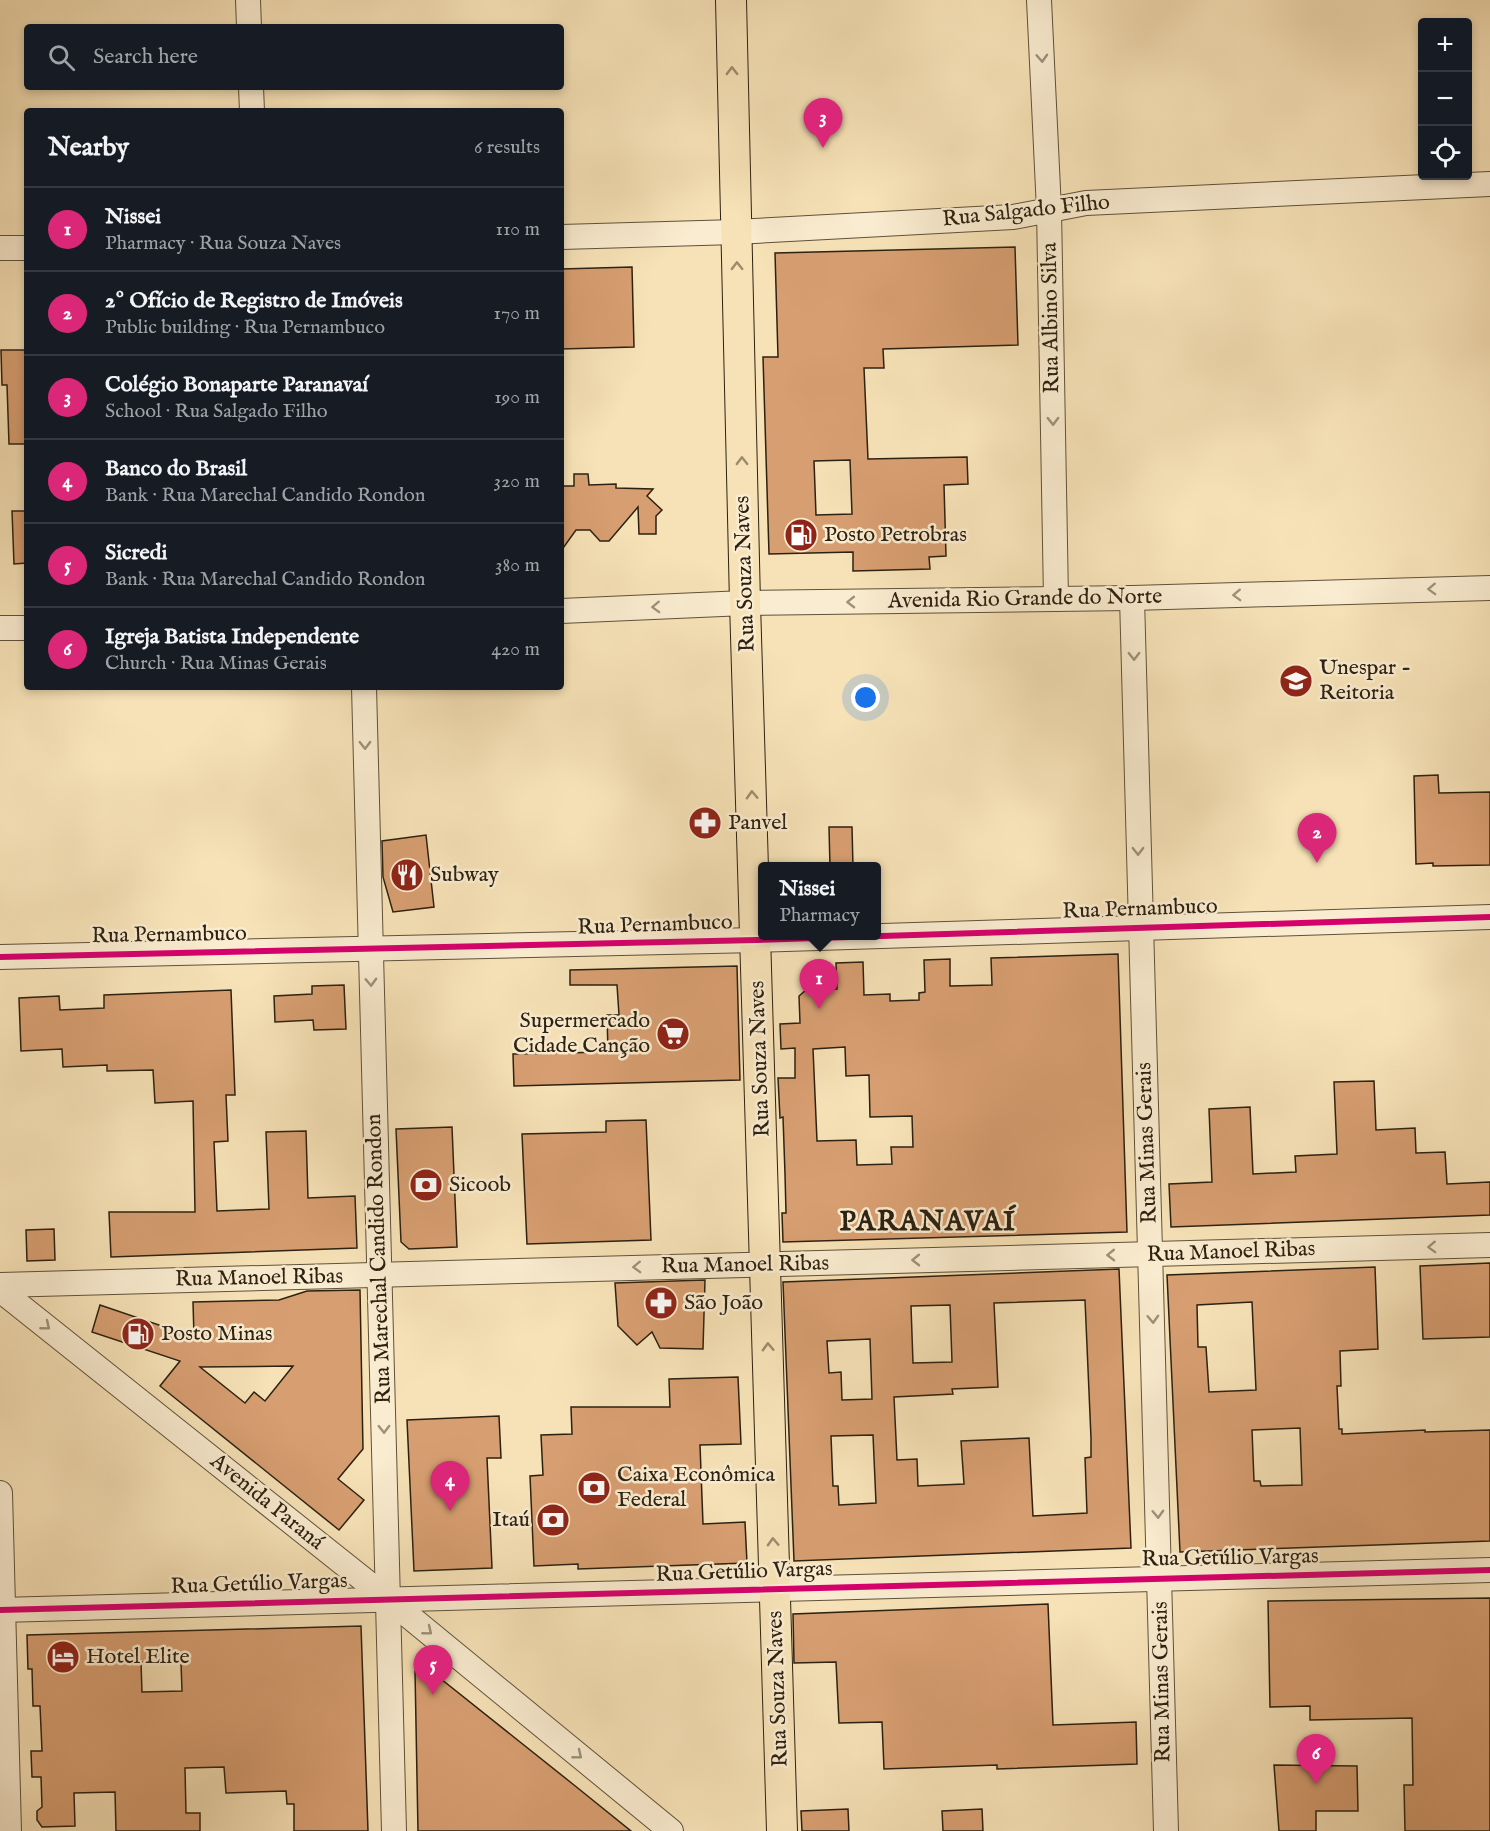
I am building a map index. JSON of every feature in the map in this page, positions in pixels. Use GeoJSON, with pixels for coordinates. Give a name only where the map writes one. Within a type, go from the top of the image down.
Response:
{"type":"FeatureCollection","features":[{"type":"Feature","properties":{"kind":"main road","name":"Rua Souza Naves"},"geometry":{"type":"LineString","coordinates":[[731,0],[745,603],[757,940],[782,1831]]}},
{"type":"Feature","properties":{"kind":"street"},"geometry":{"type":"LineString","coordinates":[[248,0],[249,24]]}},
{"type":"Feature","properties":{"kind":"street","name":"Rua Albino Silva"},"geometry":{"type":"LineString","coordinates":[[1039,0],[1049,210],[1056,599]]}},
{"type":"Feature","properties":{"kind":"street"},"geometry":{"type":"LineString","coordinates":[[251,90],[252,108]]}},
{"type":"Feature","properties":{"kind":"street","name":"Rua Salgado Filho"},"geometry":{"type":"LineString","coordinates":[[564,237],[736,232],[1013,217],[1086,203],[1490,184]]}},
{"type":"Feature","properties":{"kind":"street"},"geometry":{"type":"LineString","coordinates":[[0,248],[24,248]]}},
{"type":"Feature","properties":{"kind":"street","name":"Avenida Rio Grande do Norte"},"geometry":{"type":"LineString","coordinates":[[564,610],[745,603],[1132,598],[1490,588]]}},
{"type":"Feature","properties":{"kind":"street","name":"Rua Minas Gerais"},"geometry":{"type":"LineString","coordinates":[[1132,598],[1166,1831]]}},
{"type":"Feature","properties":{"kind":"street"},"geometry":{"type":"LineString","coordinates":[[0,628],[24,627]]}},
{"type":"Feature","properties":{"kind":"street","name":"Rua Marechal Candido Rondon"},"geometry":{"type":"LineString","coordinates":[[364,690],[394,1831]]}},
{"type":"Feature","properties":{"kind":"street","name":"Rua Pernambuco"},"geometry":{"type":"LineString","coordinates":[[881,935],[1490,916]]}},
{"type":"Feature","properties":{"kind":"street","name":"Rua Pernambuco"},"geometry":{"type":"LineString","coordinates":[[0,957],[757,940]]}},
{"type":"Feature","properties":{"kind":"street","name":"Rua Manoel Ribas"},"geometry":{"type":"LineString","coordinates":[[0,1285],[1490,1245]]}},
{"type":"Feature","properties":{"kind":"street","name":"Avenida Paraná"},"geometry":{"type":"LineString","coordinates":[[0,1290],[388,1599],[671,1831]]}},
{"type":"Feature","properties":{"kind":"street"},"geometry":{"type":"LineString","coordinates":[[0,1493],[9,1831]]}},
{"type":"Feature","properties":{"kind":"street","name":"Rua Getúlio Vargas"},"geometry":{"type":"LineString","coordinates":[[2,1610],[1490,1569]]}},
{"type":"Feature","properties":{"kind":"building"},"geometry":{"type":"Polygon","coordinates":[[[1015,247],[1018,345],[883,349],[884,368],[864,368],[868,459],[967,457],[968,484],[944,485],[946,556],[929,557],[930,569],[853,571],[853,552],[769,554],[763,357],[778,357],[775,253],[1015,247]],[[850,460],[814,461],[816,515],[852,514],[850,460]]]}},
{"type":"Feature","properties":{"kind":"building"},"geometry":{"type":"Polygon","coordinates":[[[632,267],[634,347],[564,349],[564,269],[632,267]]]}},
{"type":"Feature","properties":{"kind":"building"},"geometry":{"type":"Polygon","coordinates":[[[1,350],[24,350],[24,444],[9,444],[7,385],[2,385],[1,350]]]}},
{"type":"Feature","properties":{"kind":"building"},"geometry":{"type":"Polygon","coordinates":[[[574,474],[588,474],[589,485],[616,484],[616,488],[653,489],[647,496],[662,510],[656,516],[656,534],[639,534],[638,507],[609,541],[600,541],[590,530],[576,530],[564,547],[564,486],[574,486],[574,474]]]}},
{"type":"Feature","properties":{"kind":"building"},"geometry":{"type":"Polygon","coordinates":[[[12,511],[24,511],[24,563],[14,564],[12,511]]]}},
{"type":"Feature","properties":{"kind":"building"},"geometry":{"type":"Polygon","coordinates":[[[1438,775],[1439,793],[1490,792],[1490,865],[1416,864],[1414,776],[1438,775]]]}},
{"type":"Feature","properties":{"kind":"building"},"geometry":{"type":"Polygon","coordinates":[[[829,827],[852,827],[853,862],[830,862],[829,827]]]}},
{"type":"Feature","properties":{"kind":"building","name":"Subway"},"geometry":{"type":"Polygon","coordinates":[[[426,835],[434,907],[393,912],[383,877],[382,841],[426,835]]]}},
{"type":"Feature","properties":{"kind":"building"},"geometry":{"type":"Polygon","coordinates":[[[1118,954],[1127,1232],[783,1242],[782,1213],[786,1213],[785,1174],[783,1117],[780,1118],[778,1078],[795,1078],[795,1048],[781,1049],[780,1024],[800,1023],[799,996],[806,990],[837,989],[836,963],[863,962],[864,995],[890,994],[890,1001],[919,1000],[919,993],[925,992],[924,960],[950,959],[950,986],[992,985],[991,958],[1118,954]],[[845,1047],[813,1049],[817,1141],[856,1140],[857,1165],[892,1164],[891,1147],[913,1147],[912,1116],[870,1117],[869,1075],[846,1076],[845,1047]]]}},
{"type":"Feature","properties":{"kind":"building","name":"Supermercado Cidade Canção"},"geometry":{"type":"Polygon","coordinates":[[[737,966],[740,1080],[514,1086],[513,1054],[608,1052],[607,1015],[619,1015],[617,985],[570,985],[570,970],[737,966]]]}},
{"type":"Feature","properties":{"kind":"building"},"geometry":{"type":"Polygon","coordinates":[[[344,985],[346,1029],[314,1030],[313,1020],[275,1022],[274,996],[312,994],[312,986],[344,985]]]}},
{"type":"Feature","properties":{"kind":"building"},"geometry":{"type":"Polygon","coordinates":[[[231,990],[235,1095],[226,1095],[228,1141],[214,1142],[217,1211],[269,1209],[266,1132],[306,1131],[308,1198],[355,1196],[357,1248],[111,1257],[109,1212],[195,1212],[193,1101],[155,1103],[153,1070],[107,1071],[107,1065],[63,1067],[62,1049],[21,1051],[19,998],[59,996],[60,1010],[104,1008],[104,995],[231,990]]]}},
{"type":"Feature","properties":{"kind":"building"},"geometry":{"type":"Polygon","coordinates":[[[1374,1081],[1376,1130],[1415,1128],[1416,1153],[1445,1152],[1447,1184],[1490,1182],[1490,1215],[1171,1227],[1169,1184],[1212,1182],[1209,1109],[1250,1107],[1253,1174],[1296,1172],[1295,1156],[1337,1154],[1334,1082],[1374,1081]]]}},
{"type":"Feature","properties":{"kind":"building"},"geometry":{"type":"Polygon","coordinates":[[[646,1120],[651,1240],[527,1244],[522,1134],[606,1132],[606,1121],[646,1120]]]}},
{"type":"Feature","properties":{"kind":"building","name":"Sicoob"},"geometry":{"type":"Polygon","coordinates":[[[452,1127],[457,1247],[409,1249],[401,1242],[396,1129],[452,1127]]]}},
{"type":"Feature","properties":{"kind":"building"},"geometry":{"type":"Polygon","coordinates":[[[54,1229],[55,1260],[27,1261],[26,1230],[54,1229]]]}},
{"type":"Feature","properties":{"kind":"building"},"geometry":{"type":"Polygon","coordinates":[[[1490,1263],[1490,1337],[1423,1339],[1420,1266],[1490,1263]]]}},
{"type":"Feature","properties":{"kind":"building"},"geometry":{"type":"Polygon","coordinates":[[[1375,1267],[1378,1349],[1340,1351],[1341,1386],[1337,1386],[1339,1429],[1342,1429],[1342,1434],[1490,1430],[1490,1541],[1180,1552],[1167,1275],[1375,1267]],[[1252,1302],[1197,1305],[1198,1347],[1206,1347],[1209,1392],[1256,1390],[1252,1302]],[[1300,1428],[1252,1430],[1254,1481],[1260,1481],[1261,1486],[1302,1485],[1300,1428]]]}},
{"type":"Feature","properties":{"kind":"building"},"geometry":{"type":"Polygon","coordinates":[[[1119,1269],[1131,1548],[794,1561],[783,1282],[1119,1269]],[[1085,1300],[994,1303],[998,1387],[952,1389],[953,1394],[894,1397],[897,1460],[917,1459],[918,1486],[964,1484],[961,1441],[1029,1438],[1033,1516],[1087,1513],[1085,1458],[1091,1457],[1091,1438],[1085,1300]],[[950,1305],[911,1306],[913,1363],[952,1362],[950,1305]],[[870,1339],[827,1341],[829,1373],[841,1372],[842,1400],[872,1399],[870,1339]],[[873,1435],[831,1436],[833,1486],[838,1486],[839,1505],[876,1503],[873,1435]]]}},
{"type":"Feature","properties":{"kind":"building","name":"São João"},"geometry":{"type":"Polygon","coordinates":[[[705,1280],[703,1349],[660,1348],[652,1332],[637,1345],[618,1326],[615,1283],[705,1280]]]}},
{"type":"Feature","properties":{"kind":"building"},"geometry":{"type":"Polygon","coordinates":[[[360,1290],[363,1449],[338,1479],[364,1500],[339,1530],[160,1386],[180,1361],[92,1332],[100,1305],[194,1337],[193,1302],[279,1300],[307,1291],[360,1290]],[[293,1366],[200,1367],[245,1403],[254,1392],[265,1401],[293,1366]]]}},
{"type":"Feature","properties":{"kind":"building"},"geometry":{"type":"Polygon","coordinates":[[[738,1377],[741,1444],[700,1445],[703,1524],[745,1522],[747,1563],[578,1569],[578,1564],[534,1566],[530,1476],[543,1475],[541,1435],[572,1434],[571,1407],[670,1407],[669,1379],[738,1377]]]}},
{"type":"Feature","properties":{"kind":"building"},"geometry":{"type":"Polygon","coordinates":[[[499,1416],[501,1458],[487,1458],[492,1568],[414,1571],[407,1420],[499,1416]]]}},
{"type":"Feature","properties":{"kind":"building"},"geometry":{"type":"Polygon","coordinates":[[[1490,1598],[1490,1831],[1405,1831],[1404,1785],[1413,1785],[1412,1718],[1310,1720],[1310,1706],[1270,1707],[1268,1601],[1490,1598]]]}},
{"type":"Feature","properties":{"kind":"building"},"geometry":{"type":"Polygon","coordinates":[[[1048,1604],[1053,1725],[1136,1722],[1137,1764],[997,1769],[997,1765],[884,1769],[882,1722],[839,1723],[836,1662],[794,1663],[793,1614],[1048,1604]]]}},
{"type":"Feature","properties":{"kind":"building"},"geometry":{"type":"Polygon","coordinates":[[[361,1626],[368,1831],[294,1831],[294,1804],[287,1804],[286,1791],[226,1793],[224,1767],[185,1768],[186,1813],[200,1813],[200,1831],[116,1831],[115,1792],[74,1793],[75,1826],[42,1827],[37,1820],[37,1811],[42,1807],[41,1777],[32,1777],[31,1751],[42,1751],[40,1706],[33,1706],[32,1669],[28,1669],[27,1635],[361,1626]],[[175,1661],[141,1662],[142,1692],[182,1691],[181,1663],[175,1661]]]}},
{"type":"Feature","properties":{"kind":"building"},"geometry":{"type":"Polygon","coordinates":[[[426,1667],[631,1831],[418,1831],[415,1671],[426,1667]]]}},
{"type":"Feature","properties":{"kind":"building"},"geometry":{"type":"Polygon","coordinates":[[[1274,1765],[1357,1766],[1358,1811],[1316,1811],[1316,1831],[1279,1831],[1274,1765]]]}},
{"type":"Feature","properties":{"kind":"building"},"geometry":{"type":"Polygon","coordinates":[[[848,1809],[849,1831],[802,1831],[801,1811],[848,1809]]]}},
{"type":"Feature","properties":{"kind":"building"},"geometry":{"type":"Polygon","coordinates":[[[982,1809],[983,1831],[943,1831],[942,1811],[982,1809]]]}},
{"type":"Feature","properties":{"kind":"cycle path"},"geometry":{"type":"LineString","coordinates":[[881,936],[1490,917]]}},
{"type":"Feature","properties":{"kind":"cycle path"},"geometry":{"type":"LineString","coordinates":[[0,957],[758,940]]}},
{"type":"Feature","properties":{"kind":"cycle path"},"geometry":{"type":"LineString","coordinates":[[0,1610],[1490,1570]]}},
{"type":"Feature","properties":{"kind":"place","name":"Colégio Bonaparte Paranavaí"},"geometry":{"type":"Point","coordinates":[823,148]}},
{"type":"Feature","properties":{"kind":"place","name":"Posto Petrobras"},"geometry":{"type":"Point","coordinates":[801,535]}},
{"type":"Feature","properties":{"kind":"place","name":"Unespar - Reitoria"},"geometry":{"type":"Point","coordinates":[1296,681]}},
{"type":"Feature","properties":{"kind":"place","name":"Panvel"},"geometry":{"type":"Point","coordinates":[705,823]}},
{"type":"Feature","properties":{"kind":"place","name":"2º Ofício de Registro de Imóveis"},"geometry":{"type":"Point","coordinates":[1317,863]}},
{"type":"Feature","properties":{"kind":"place","name":"Subway"},"geometry":{"type":"Point","coordinates":[407,875]}},
{"type":"Feature","properties":{"kind":"place","name":"Nissei"},"geometry":{"type":"Point","coordinates":[819,1009]}},
{"type":"Feature","properties":{"kind":"place","name":"Supermercado Cidade Canção"},"geometry":{"type":"Point","coordinates":[673,1034]}},
{"type":"Feature","properties":{"kind":"place","name":"Sicoob"},"geometry":{"type":"Point","coordinates":[426,1185]}},
{"type":"Feature","properties":{"kind":"place","name":"São João"},"geometry":{"type":"Point","coordinates":[661,1303]}},
{"type":"Feature","properties":{"kind":"place","name":"Posto Minas"},"geometry":{"type":"Point","coordinates":[138,1334]}},
{"type":"Feature","properties":{"kind":"place","name":"Caixa Econômica Federal"},"geometry":{"type":"Point","coordinates":[594,1488]}},
{"type":"Feature","properties":{"kind":"place","name":"Banco do Brasil"},"geometry":{"type":"Point","coordinates":[450,1511]}},
{"type":"Feature","properties":{"kind":"place","name":"Itaú"},"geometry":{"type":"Point","coordinates":[553,1520]}},
{"type":"Feature","properties":{"kind":"place","name":"Hotel Elite"},"geometry":{"type":"Point","coordinates":[63,1657]}},
{"type":"Feature","properties":{"kind":"place","name":"Sicredi"},"geometry":{"type":"Point","coordinates":[433,1695]}},
{"type":"Feature","properties":{"kind":"place","name":"Igreja Batista Independente"},"geometry":{"type":"Point","coordinates":[1316,1784]}},
{"type":"Feature","properties":{"kind":"district","name":"PARANAVAÍ"},"geometry":{"type":"Point","coordinates":[928,1222]}}]}
